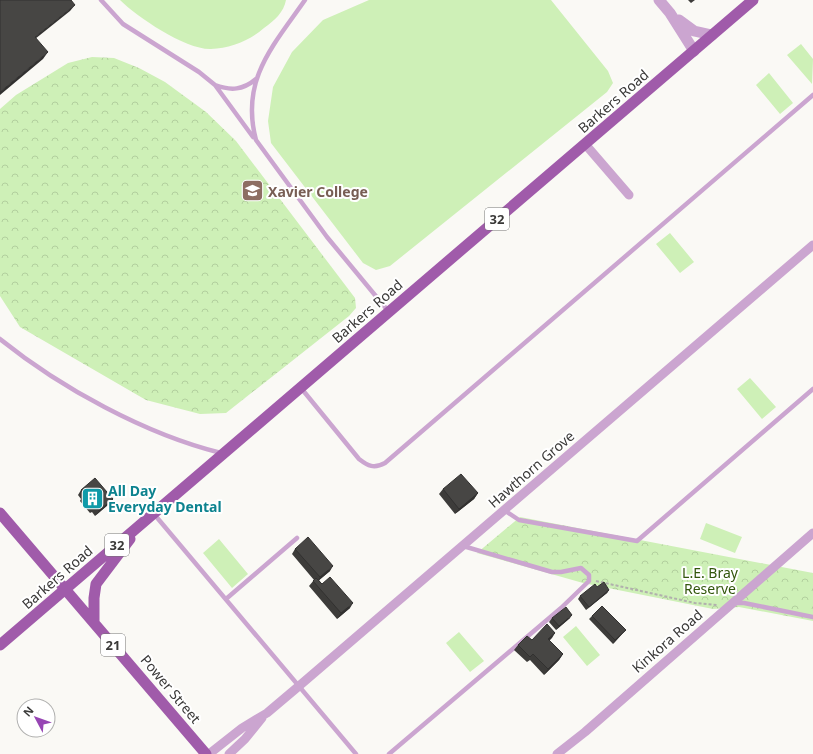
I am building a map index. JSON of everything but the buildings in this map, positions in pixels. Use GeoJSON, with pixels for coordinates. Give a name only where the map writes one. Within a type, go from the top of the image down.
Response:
{"type":"FeatureCollection","features":[{"type":"Feature","properties":{"kind":"main road","name":"Barkers Road"},"geometry":{"type":"LineString","coordinates":[[0,645],[753,0]]}},
{"type":"Feature","properties":{"kind":"main road","name":"21"},"geometry":{"type":"LineString","coordinates":[[0,513],[66,589]]}},
{"type":"Feature","properties":{"kind":"main road"},"geometry":{"type":"LineString","coordinates":[[94,622],[96,584],[140,524]]}},
{"type":"Feature","properties":{"kind":"main road","name":"Power Street"},"geometry":{"type":"LineString","coordinates":[[66,589],[206,754]]}},
{"type":"Feature","properties":{"kind":"street"},"geometry":{"type":"LineString","coordinates":[[659,0],[670,13],[694,51]]}},
{"type":"Feature","properties":{"kind":"street"},"geometry":{"type":"LineString","coordinates":[[670,13],[691,30],[712,35]]}},
{"type":"Feature","properties":{"kind":"street"},"geometry":{"type":"LineString","coordinates":[[585,144],[629,195]]}},
{"type":"Feature","properties":{"kind":"street","name":"Hawthorn Grove"},"geometry":{"type":"LineString","coordinates":[[209,754],[242,728],[267,713],[813,245]]}},
{"type":"Feature","properties":{"kind":"street","name":"Kinkora Road"},"geometry":{"type":"LineString","coordinates":[[557,754],[585,732],[813,533]]}},
{"type":"Feature","properties":{"kind":"street","name":"Hawthorn Grove"},"geometry":{"type":"LineString","coordinates":[[229,754],[245,739],[267,713]]}},
{"type":"Feature","properties":{"kind":"lane"},"geometry":{"type":"LineString","coordinates":[[101,0],[124,24],[199,72],[216,85],[327,237],[389,312]]}},
{"type":"Feature","properties":{"kind":"lane"},"geometry":{"type":"LineString","coordinates":[[256,140],[251,122],[250,107],[256,79],[274,44],[305,0]]}},
{"type":"Feature","properties":{"kind":"lane"},"geometry":{"type":"LineString","coordinates":[[216,85],[227,89],[236,89],[250,84],[256,79]]}},
{"type":"Feature","properties":{"kind":"lane"},"geometry":{"type":"LineString","coordinates":[[300,388],[359,459],[369,466],[374,467],[384,463],[813,95]]}},
{"type":"Feature","properties":{"kind":"lane"},"geometry":{"type":"LineString","coordinates":[[0,339],[57,379],[114,411],[179,439],[223,454]]}},
{"type":"Feature","properties":{"kind":"lane"},"geometry":{"type":"LineString","coordinates":[[504,510],[519,520],[636,541],[813,389]]}},
{"type":"Feature","properties":{"kind":"lane"},"geometry":{"type":"LineString","coordinates":[[153,513],[356,754]]}},
{"type":"Feature","properties":{"kind":"lane"},"geometry":{"type":"LineString","coordinates":[[226,599],[297,538]]}},
{"type":"Feature","properties":{"kind":"lane"},"geometry":{"type":"LineString","coordinates":[[389,754],[561,608],[587,584],[589,579],[587,571],[581,568],[561,572],[552,572],[463,546]]}},
{"type":"Feature","properties":{"kind":"lane"},"geometry":{"type":"LineString","coordinates":[[733,603],[744,603],[813,616]]}},
{"type":"Feature","properties":{"kind":"path"},"geometry":{"type":"LineString","coordinates":[[589,579],[695,603],[716,605],[733,603]]}},
{"type":"Feature","properties":{"kind":"green space"},"geometry":{"type":"Polygon","coordinates":[[[120,0],[286,0],[278,16],[252,37],[232,45],[211,49],[201,48],[189,44],[162,31],[138,15],[120,0]]]}},
{"type":"Feature","properties":{"kind":"green space"},"geometry":{"type":"Polygon","coordinates":[[[369,0],[551,0],[608,71],[613,83],[607,92],[390,266],[376,270],[363,263],[271,143],[268,121],[273,87],[292,52],[323,20],[369,0]]]}},
{"type":"Feature","properties":{"kind":"green space"},"geometry":{"type":"Polygon","coordinates":[[[801,44],[813,59],[812,84],[787,55],[801,44]]]}},
{"type":"Feature","properties":{"kind":"green space"},"geometry":{"type":"Polygon","coordinates":[[[92,57],[114,58],[139,68],[165,82],[206,112],[236,141],[355,298],[356,308],[349,316],[226,413],[200,414],[146,400],[20,327],[0,296],[0,109],[16,95],[68,63],[92,57]]]}},
{"type":"Feature","properties":{"kind":"green space"},"geometry":{"type":"Polygon","coordinates":[[[769,73],[793,103],[780,114],[756,85],[769,73]]]}},
{"type":"Feature","properties":{"kind":"green space"},"geometry":{"type":"Polygon","coordinates":[[[670,233],[694,262],[680,273],[656,244],[670,233]]]}},
{"type":"Feature","properties":{"kind":"green space"},"geometry":{"type":"Polygon","coordinates":[[[750,378],[776,407],[762,419],[737,389],[750,378]]]}},
{"type":"Feature","properties":{"kind":"green space","name":"L.E. Bray Reserve"},"geometry":{"type":"Polygon","coordinates":[[[520,517],[813,573],[813,621],[739,607],[713,609],[583,583],[477,553],[520,517]]]}},
{"type":"Feature","properties":{"kind":"green space"},"geometry":{"type":"Polygon","coordinates":[[[706,523],[742,537],[735,553],[700,539],[706,523]]]}},
{"type":"Feature","properties":{"kind":"green space"},"geometry":{"type":"Polygon","coordinates":[[[219,539],[248,574],[232,588],[203,553],[219,539]]]}},
{"type":"Feature","properties":{"kind":"green space"},"geometry":{"type":"Polygon","coordinates":[[[576,626],[600,655],[587,666],[563,637],[576,626]]]}},
{"type":"Feature","properties":{"kind":"green space"},"geometry":{"type":"Polygon","coordinates":[[[459,632],[484,661],[470,672],[446,643],[459,632]]]}},
{"type":"Feature","properties":{"kind":"place","name":"Xavier College"},"geometry":{"type":"Point","coordinates":[252,191]}},
{"type":"Feature","properties":{"kind":"place","name":"All Day Everyday Dental"},"geometry":{"type":"Point","coordinates":[92,498]}}]}
